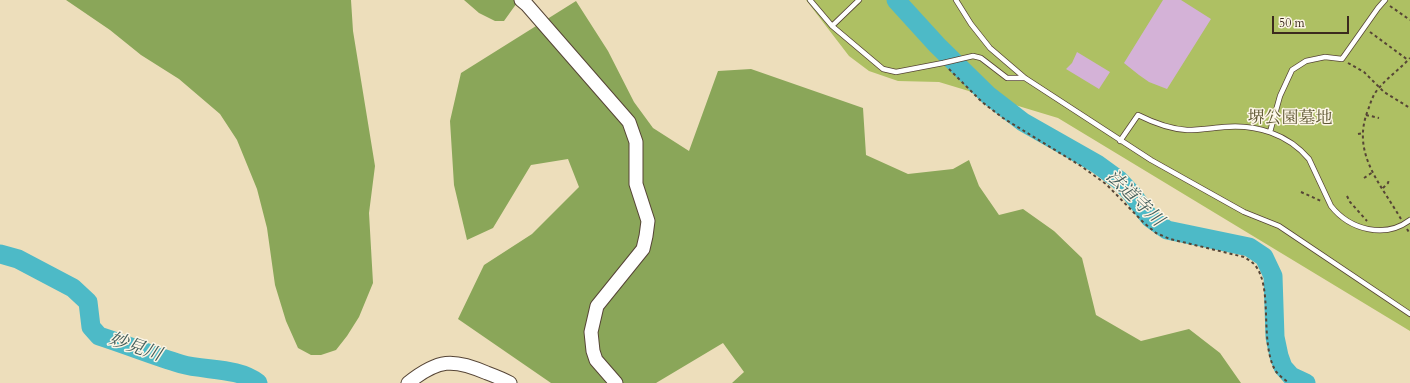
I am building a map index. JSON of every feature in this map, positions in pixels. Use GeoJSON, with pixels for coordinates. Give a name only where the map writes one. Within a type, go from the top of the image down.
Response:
{"type":"FeatureCollection","features":[{"type":"Feature","properties":{"kind":"street"},"geometry":{"type":"LineString","coordinates":[[521,0],[629,122],[636,142],[636,184],[648,220],[643,249],[597,306],[591,332],[593,351],[596,360],[616,383]]}},
{"type":"Feature","properties":{"kind":"street"},"geometry":{"type":"LineString","coordinates":[[408,383],[422,372],[433,366],[459,363],[470,365],[510,383]]}},
{"type":"Feature","properties":{"kind":"lane"},"geometry":{"type":"LineString","coordinates":[[810,0],[832,26],[883,70],[896,72],[973,56],[981,58],[1007,78],[1025,78]]}},
{"type":"Feature","properties":{"kind":"lane"},"geometry":{"type":"LineString","coordinates":[[832,26],[859,0]]}},
{"type":"Feature","properties":{"kind":"lane"},"geometry":{"type":"LineString","coordinates":[[956,0],[971,24],[990,48],[1025,78],[1151,160],[1244,212],[1279,226],[1410,314]]}},
{"type":"Feature","properties":{"kind":"lane"},"geometry":{"type":"LineString","coordinates":[[1270,132],[1280,96],[1292,70],[1306,61],[1325,57],[1342,60],[1378,8],[1385,1]]}},
{"type":"Feature","properties":{"kind":"lane"},"geometry":{"type":"LineString","coordinates":[[1120,141],[1138,115],[1158,125],[1187,130],[1237,126],[1253,127],[1270,132],[1297,148],[1309,159],[1331,206],[1336,212],[1352,224],[1362,229],[1380,230],[1394,228],[1410,220]]}},
{"type":"Feature","properties":{"kind":"path"},"geometry":{"type":"LineString","coordinates":[[1385,1],[1410,20]]}},
{"type":"Feature","properties":{"kind":"path"},"geometry":{"type":"LineString","coordinates":[[1364,28],[1409,59],[1379,87],[1374,95],[1366,115],[1363,133],[1365,154],[1373,172],[1395,209]]}},
{"type":"Feature","properties":{"kind":"path"},"geometry":{"type":"LineString","coordinates":[[944,63],[982,102],[1003,118],[1081,166],[1106,184],[1144,223],[1156,232],[1170,239],[1244,257],[1254,264],[1260,274],[1264,288],[1268,354],[1276,371],[1288,383]]}},
{"type":"Feature","properties":{"kind":"path"},"geometry":{"type":"LineString","coordinates":[[1349,64],[1364,72],[1390,96],[1410,108]]}},
{"type":"Feature","properties":{"kind":"path"},"geometry":{"type":"LineString","coordinates":[[1366,115],[1379,118]]}},
{"type":"Feature","properties":{"kind":"path"},"geometry":{"type":"LineString","coordinates":[[1358,134],[1363,133]]}},
{"type":"Feature","properties":{"kind":"path"},"geometry":{"type":"LineString","coordinates":[[1364,178],[1373,172]]}},
{"type":"Feature","properties":{"kind":"path"},"geometry":{"type":"LineString","coordinates":[[1383,188],[1388,183],[1389,179]]}},
{"type":"Feature","properties":{"kind":"path"},"geometry":{"type":"LineString","coordinates":[[1301,192],[1331,206]]}},
{"type":"Feature","properties":{"kind":"path"},"geometry":{"type":"LineString","coordinates":[[1347,196],[1350,202],[1366,220],[1371,230]]}},
{"type":"Feature","properties":{"kind":"green space"},"geometry":{"type":"Polygon","coordinates":[[[66,0],[351,0],[353,31],[375,166],[369,213],[373,283],[359,317],[336,350],[321,355],[311,355],[298,348],[286,321],[275,285],[267,228],[257,189],[237,140],[220,114],[179,79],[141,55],[110,30],[66,0]]]}},
{"type":"Feature","properties":{"kind":"green space"},"geometry":{"type":"Polygon","coordinates":[[[464,0],[519,0],[504,21],[495,21],[479,13],[464,0]]]}},
{"type":"Feature","properties":{"kind":"green space","name":"堺公園墓地"},"geometry":{"type":"Polygon","coordinates":[[[806,0],[1410,0],[1410,331],[1058,118],[939,82],[898,81],[869,71],[849,56],[806,0]]]}},
{"type":"Feature","properties":{"kind":"green space"},"geometry":{"type":"Polygon","coordinates":[[[576,1],[608,51],[634,102],[653,128],[689,151],[718,71],[751,69],[863,108],[866,155],[908,174],[953,169],[969,160],[979,186],[999,215],[1023,209],[1054,231],[1082,258],[1096,315],[1141,341],[1189,329],[1220,353],[1241,383],[732,383],[744,372],[723,343],[656,383],[551,383],[458,319],[484,265],[532,234],[579,187],[568,159],[531,165],[493,228],[467,240],[454,185],[450,121],[461,73],[576,1]]]}},
{"type":"Feature","properties":{"kind":"building"},"geometry":{"type":"Polygon","coordinates":[[[1163,0],[1181,0],[1211,19],[1167,89],[1149,82],[1124,63],[1163,0]]]}},
{"type":"Feature","properties":{"kind":"building"},"geometry":{"type":"Polygon","coordinates":[[[1077,52],[1110,72],[1099,89],[1066,69],[1072,63],[1077,52]]]}},
{"type":"Feature","properties":{"kind":"waterway","name":"法道寺川"},"geometry":{"type":"LineString","coordinates":[[896,0],[937,45],[988,95],[1023,122],[1097,164],[1119,180],[1132,194],[1150,218],[1167,230],[1249,247],[1264,257],[1273,276],[1275,337],[1279,356],[1283,367],[1291,376],[1306,383]]}},
{"type":"Feature","properties":{"kind":"waterway","name":"妙見川"},"geometry":{"type":"LineString","coordinates":[[0,254],[18,259],[73,288],[88,302],[91,327],[99,336],[181,364],[241,374],[258,383]]}}]}
